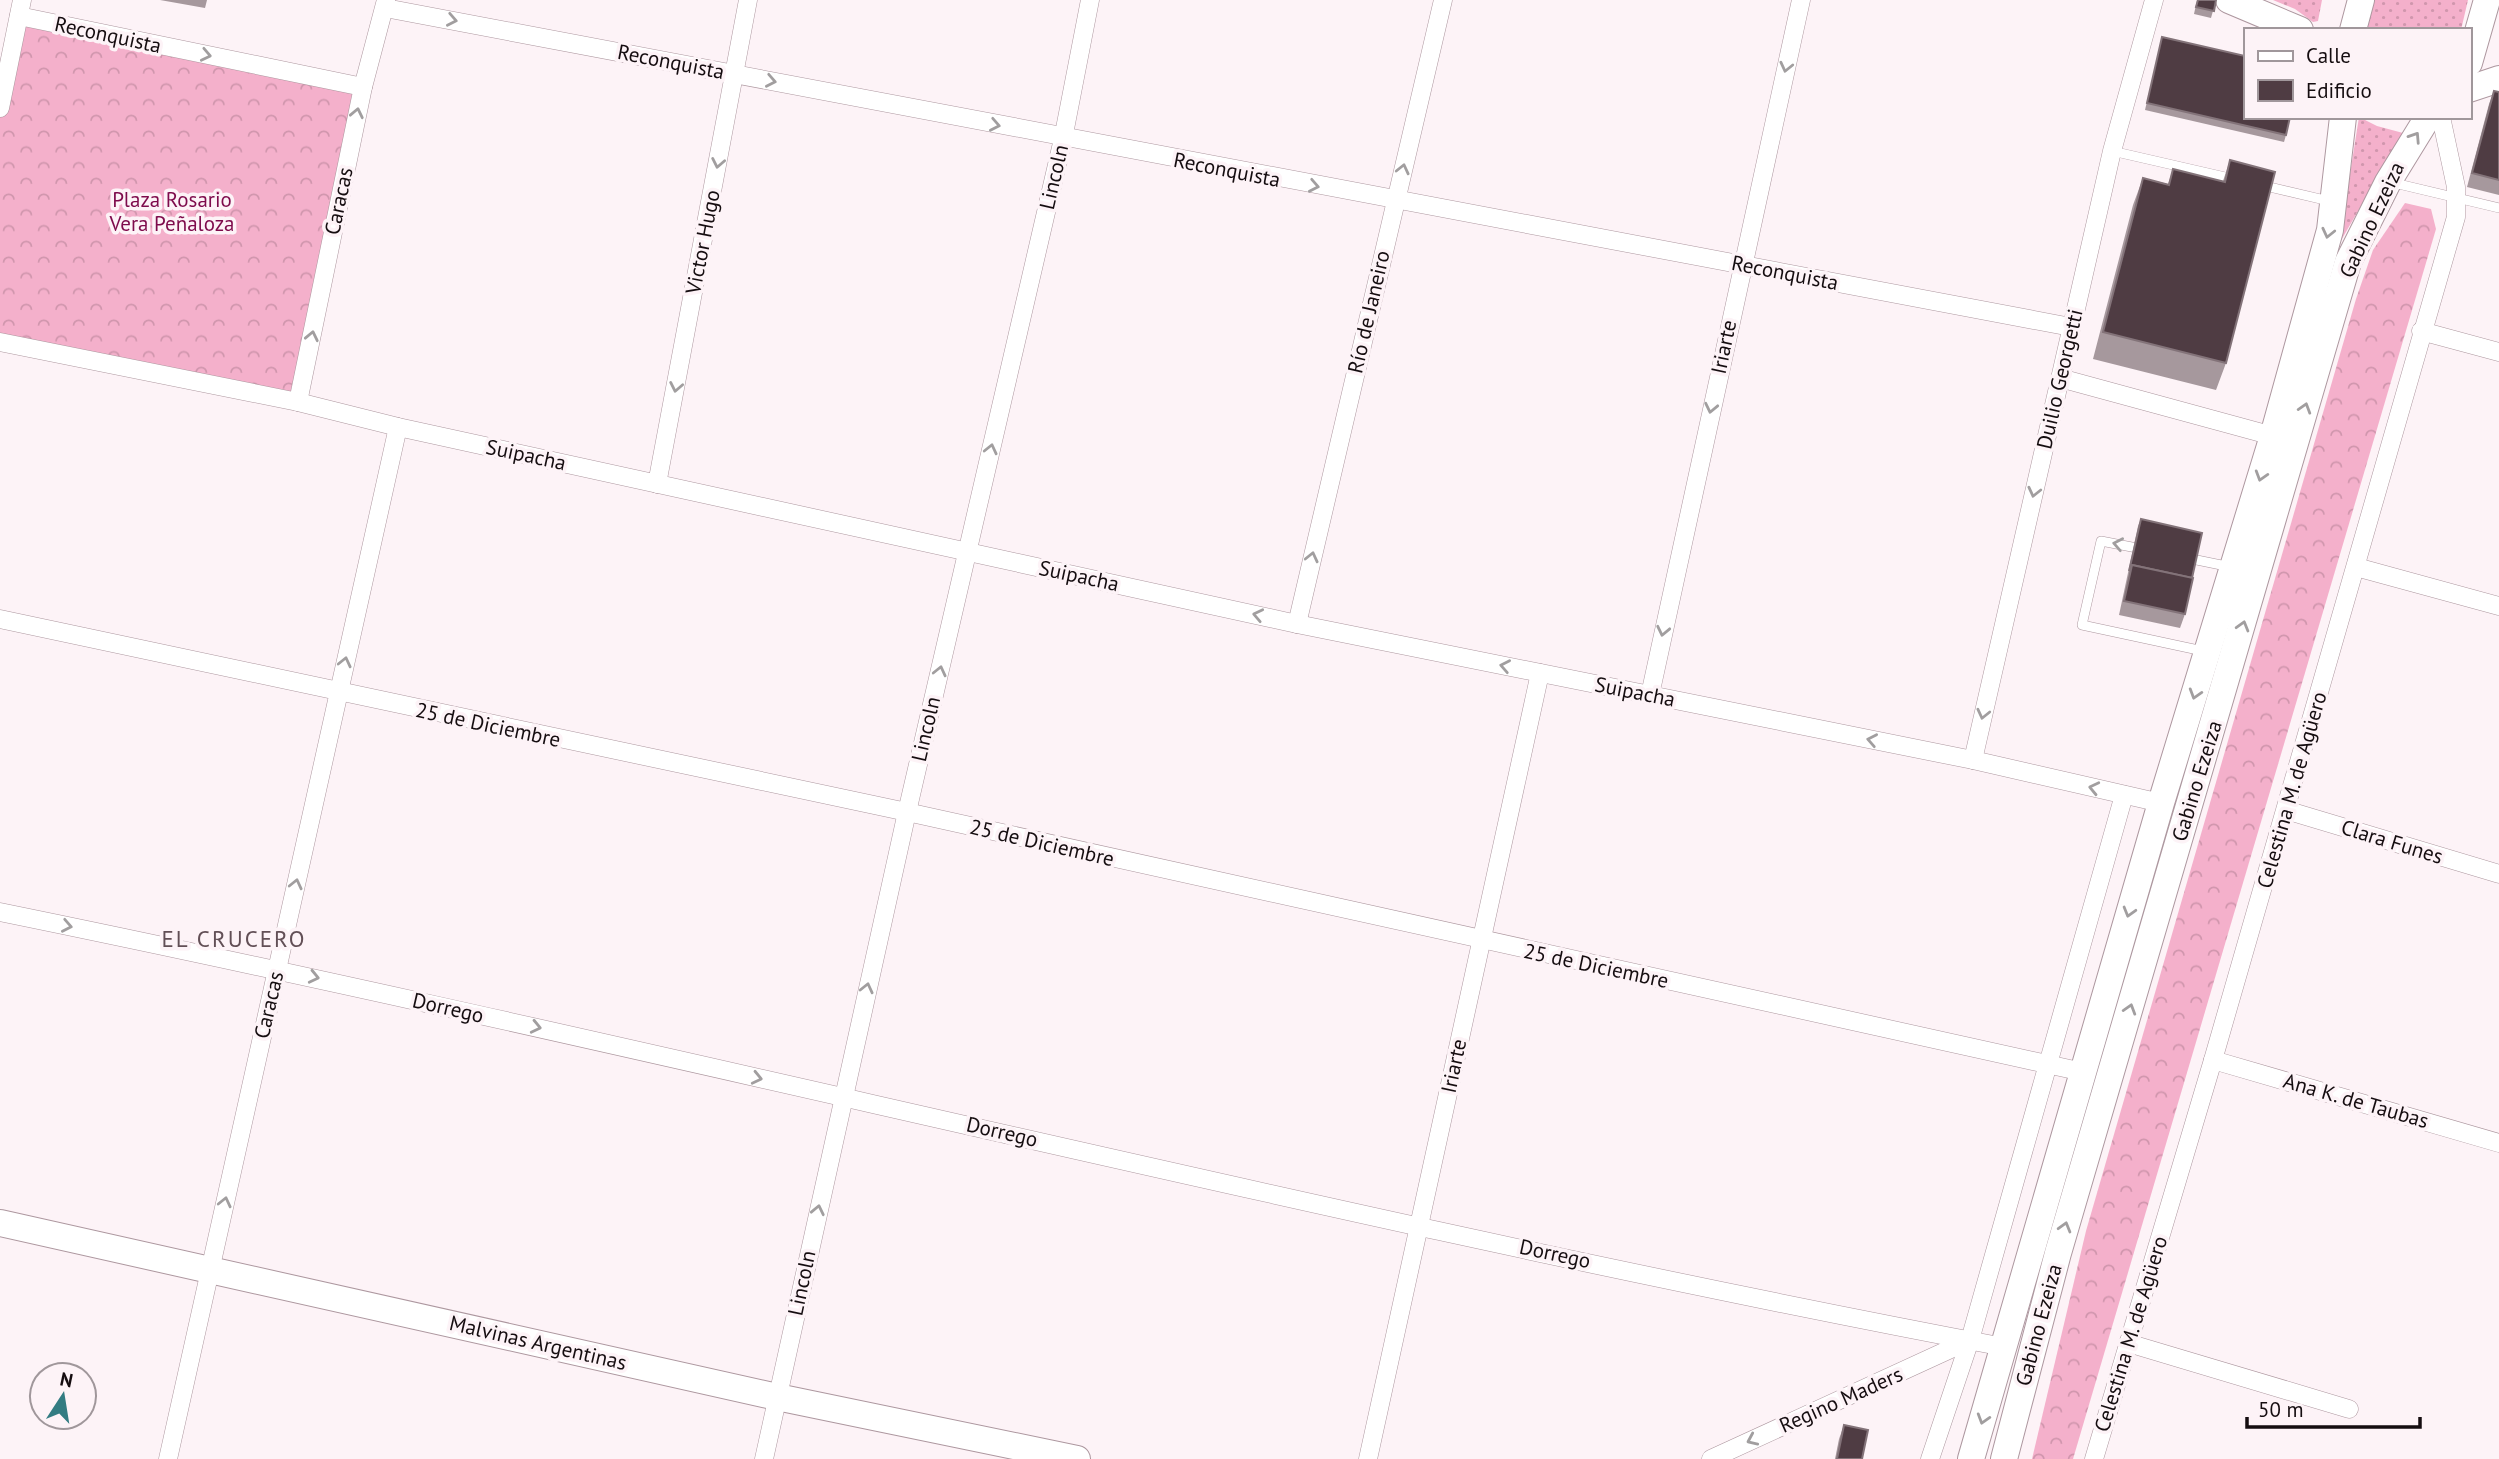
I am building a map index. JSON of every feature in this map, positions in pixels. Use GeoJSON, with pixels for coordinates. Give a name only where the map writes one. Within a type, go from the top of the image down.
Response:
{"type":"FeatureCollection","features":[{"type":"Feature","properties":{"kind":"main road"},"geometry":{"type":"LineString","coordinates":[[2229,0],[2295,28]]}},
{"type":"Feature","properties":{"kind":"main road"},"geometry":{"type":"LineString","coordinates":[[2354,28],[2361,0]]}},
{"type":"Feature","properties":{"kind":"main road"},"geometry":{"type":"LineString","coordinates":[[2471,56],[2487,0]]}},
{"type":"Feature","properties":{"kind":"main road"},"geometry":{"type":"LineString","coordinates":[[2471,88],[2499,79]]}},
{"type":"Feature","properties":{"kind":"main road","name":"Gabino Ezeiza"},"geometry":{"type":"LineString","coordinates":[[1971,1459],[2161,803],[2273,436],[2335,202],[2343,119]]}},
{"type":"Feature","properties":{"kind":"main road","name":"Gabino Ezeiza"},"geometry":{"type":"LineString","coordinates":[[2004,1459],[2058,1253],[2348,262],[2388,182],[2427,119]]}},
{"type":"Feature","properties":{"kind":"main road","name":"Malvinas Argentinas"},"geometry":{"type":"LineString","coordinates":[[0,1223],[778,1397],[1077,1459]]}},
{"type":"Feature","properties":{"kind":"street","name":"Victor Hugo"},"geometry":{"type":"LineString","coordinates":[[657,484],[748,0]]}},
{"type":"Feature","properties":{"kind":"street","name":"Lincoln"},"geometry":{"type":"LineString","coordinates":[[764,1459],[907,812],[1063,139],[1090,0]]}},
{"type":"Feature","properties":{"kind":"street","name":"Río de Janeiro"},"geometry":{"type":"LineString","coordinates":[[1297,624],[1443,0]]}},
{"type":"Feature","properties":{"kind":"street","name":"Iriarte"},"geometry":{"type":"LineString","coordinates":[[1650,695],[1801,0]]}},
{"type":"Feature","properties":{"kind":"street","name":"Duilio Georgetti"},"geometry":{"type":"LineString","coordinates":[[1973,760],[2112,151],[2154,0]]}},
{"type":"Feature","properties":{"kind":"street","name":"Reconquista"},"geometry":{"type":"LineString","coordinates":[[385,4],[1063,139],[2071,327]]}},
{"type":"Feature","properties":{"kind":"street","name":"Caracas"},"geometry":{"type":"LineString","coordinates":[[298,402],[363,87],[385,4]]}},
{"type":"Feature","properties":{"kind":"street","name":"Reconquista"},"geometry":{"type":"LineString","coordinates":[[21,8],[363,87]]}},
{"type":"Feature","properties":{"kind":"street"},"geometry":{"type":"LineString","coordinates":[[0,108],[21,8]]}},
{"type":"Feature","properties":{"kind":"street","name":"Celestina M. de Agüero"},"geometry":{"type":"LineString","coordinates":[[2094,1459],[2286,810],[2421,331],[2456,217],[2458,197],[2441,119]]}},
{"type":"Feature","properties":{"kind":"street"},"geometry":{"type":"LineString","coordinates":[[2421,331],[2499,352]]}},
{"type":"Feature","properties":{"kind":"street","name":"Suipacha"},"geometry":{"type":"LineString","coordinates":[[0,342],[298,402],[398,427],[1297,624],[1973,760],[2161,803]]}},
{"type":"Feature","properties":{"kind":"street"},"geometry":{"type":"LineString","coordinates":[[2060,378],[2273,436]]}},
{"type":"Feature","properties":{"kind":"street","name":"Caracas"},"geometry":{"type":"LineString","coordinates":[[168,1459],[398,427]]}},
{"type":"Feature","properties":{"kind":"street"},"geometry":{"type":"LineString","coordinates":[[2356,567],[2499,606]]}},
{"type":"Feature","properties":{"kind":"street","name":"25 de Diciembre"},"geometry":{"type":"LineString","coordinates":[[0,619],[338,694],[907,812],[1482,942],[2083,1072]]}},
{"type":"Feature","properties":{"kind":"street","name":"Iriarte"},"geometry":{"type":"LineString","coordinates":[[1368,1459],[1540,673]]}},
{"type":"Feature","properties":{"kind":"street"},"geometry":{"type":"LineString","coordinates":[[1930,1459],[1970,1340],[2124,795]]}},
{"type":"Feature","properties":{"kind":"street","name":"Clara Funes"},"geometry":{"type":"LineString","coordinates":[[2286,810],[2499,874]]}},
{"type":"Feature","properties":{"kind":"street","name":"Dorrego"},"geometry":{"type":"LineString","coordinates":[[0,912],[277,969],[1419,1225],[2004,1347]]}},
{"type":"Feature","properties":{"kind":"street","name":"Ana K. de Taubas"},"geometry":{"type":"LineString","coordinates":[[2213,1060],[2499,1143]]}},
{"type":"Feature","properties":{"kind":"street","name":"Regino Maders"},"geometry":{"type":"LineString","coordinates":[[1711,1459],[1970,1340]]}},
{"type":"Feature","properties":{"kind":"street"},"geometry":{"type":"LineString","coordinates":[[2129,1343],[2349,1409]]}},
{"type":"Feature","properties":{"kind":"lane"},"geometry":{"type":"LineString","coordinates":[[2112,151],[2335,202]]}},
{"type":"Feature","properties":{"kind":"lane"},"geometry":{"type":"LineString","coordinates":[[2388,182],[2499,208]]}},
{"type":"Feature","properties":{"kind":"lane"},"geometry":{"type":"LineString","coordinates":[[2154,551],[2101,541],[2082,625],[2208,652]]}},
{"type":"Feature","properties":{"kind":"lane"},"geometry":{"type":"LineString","coordinates":[[2180,557],[2233,567]]}},
{"type":"Feature","properties":{"kind":"green space"},"geometry":{"type":"Polygon","coordinates":[[[2273,0],[2322,0],[2318,21],[2313,22],[2295,9],[2273,0]]]}},
{"type":"Feature","properties":{"kind":"green space"},"geometry":{"type":"Polygon","coordinates":[[[2374,0],[2468,0],[2461,28],[2367,28],[2374,0]]]}},
{"type":"Feature","properties":{"kind":"green space","name":"Plaza Rosario Vera Peñaloza"},"geometry":{"type":"Polygon","coordinates":[[[19,16],[363,87],[298,402],[0,342],[0,108],[19,16]]]}},
{"type":"Feature","properties":{"kind":"green space"},"geometry":{"type":"Polygon","coordinates":[[[2359,119],[2403,133],[2339,244],[2359,119]]]}},
{"type":"Feature","properties":{"kind":"green space"},"geometry":{"type":"Polygon","coordinates":[[[2405,203],[2431,209],[2436,229],[2073,1459],[2032,1459],[2086,1231],[2356,299],[2373,250],[2405,203]]]}},
{"type":"Feature","properties":{"kind":"building"},"geometry":{"type":"Polygon","coordinates":[[[2198,0],[2216,0],[2214,11],[2196,7],[2198,0]]]}},
{"type":"Feature","properties":{"kind":"building"},"geometry":{"type":"Polygon","coordinates":[[[2162,37],[2244,56],[2244,119],[2290,119],[2286,135],[2147,103],[2162,37]]]}},
{"type":"Feature","properties":{"kind":"building"},"geometry":{"type":"Polygon","coordinates":[[[2494,91],[2499,92],[2499,180],[2472,173],[2494,91]]]}},
{"type":"Feature","properties":{"kind":"building"},"geometry":{"type":"Polygon","coordinates":[[[2230,160],[2275,172],[2226,363],[2103,332],[2143,178],[2169,185],[2173,169],[2225,182],[2230,160]]]}},
{"type":"Feature","properties":{"kind":"building"},"geometry":{"type":"Polygon","coordinates":[[[2141,519],[2202,533],[2192,578],[2132,565],[2129,571],[2141,519]]]}},
{"type":"Feature","properties":{"kind":"building"},"geometry":{"type":"Polygon","coordinates":[[[2132,565],[2193,578],[2185,614],[2124,601],[2132,565]]]}},
{"type":"Feature","properties":{"kind":"building"},"geometry":{"type":"Polygon","coordinates":[[[1844,1425],[1868,1430],[1862,1459],[1837,1459],[1844,1425]]]}},
{"type":"Feature","properties":{"kind":"district","name":"EL CRUCERO"},"geometry":{"type":"Point","coordinates":[234,939]}}]}
